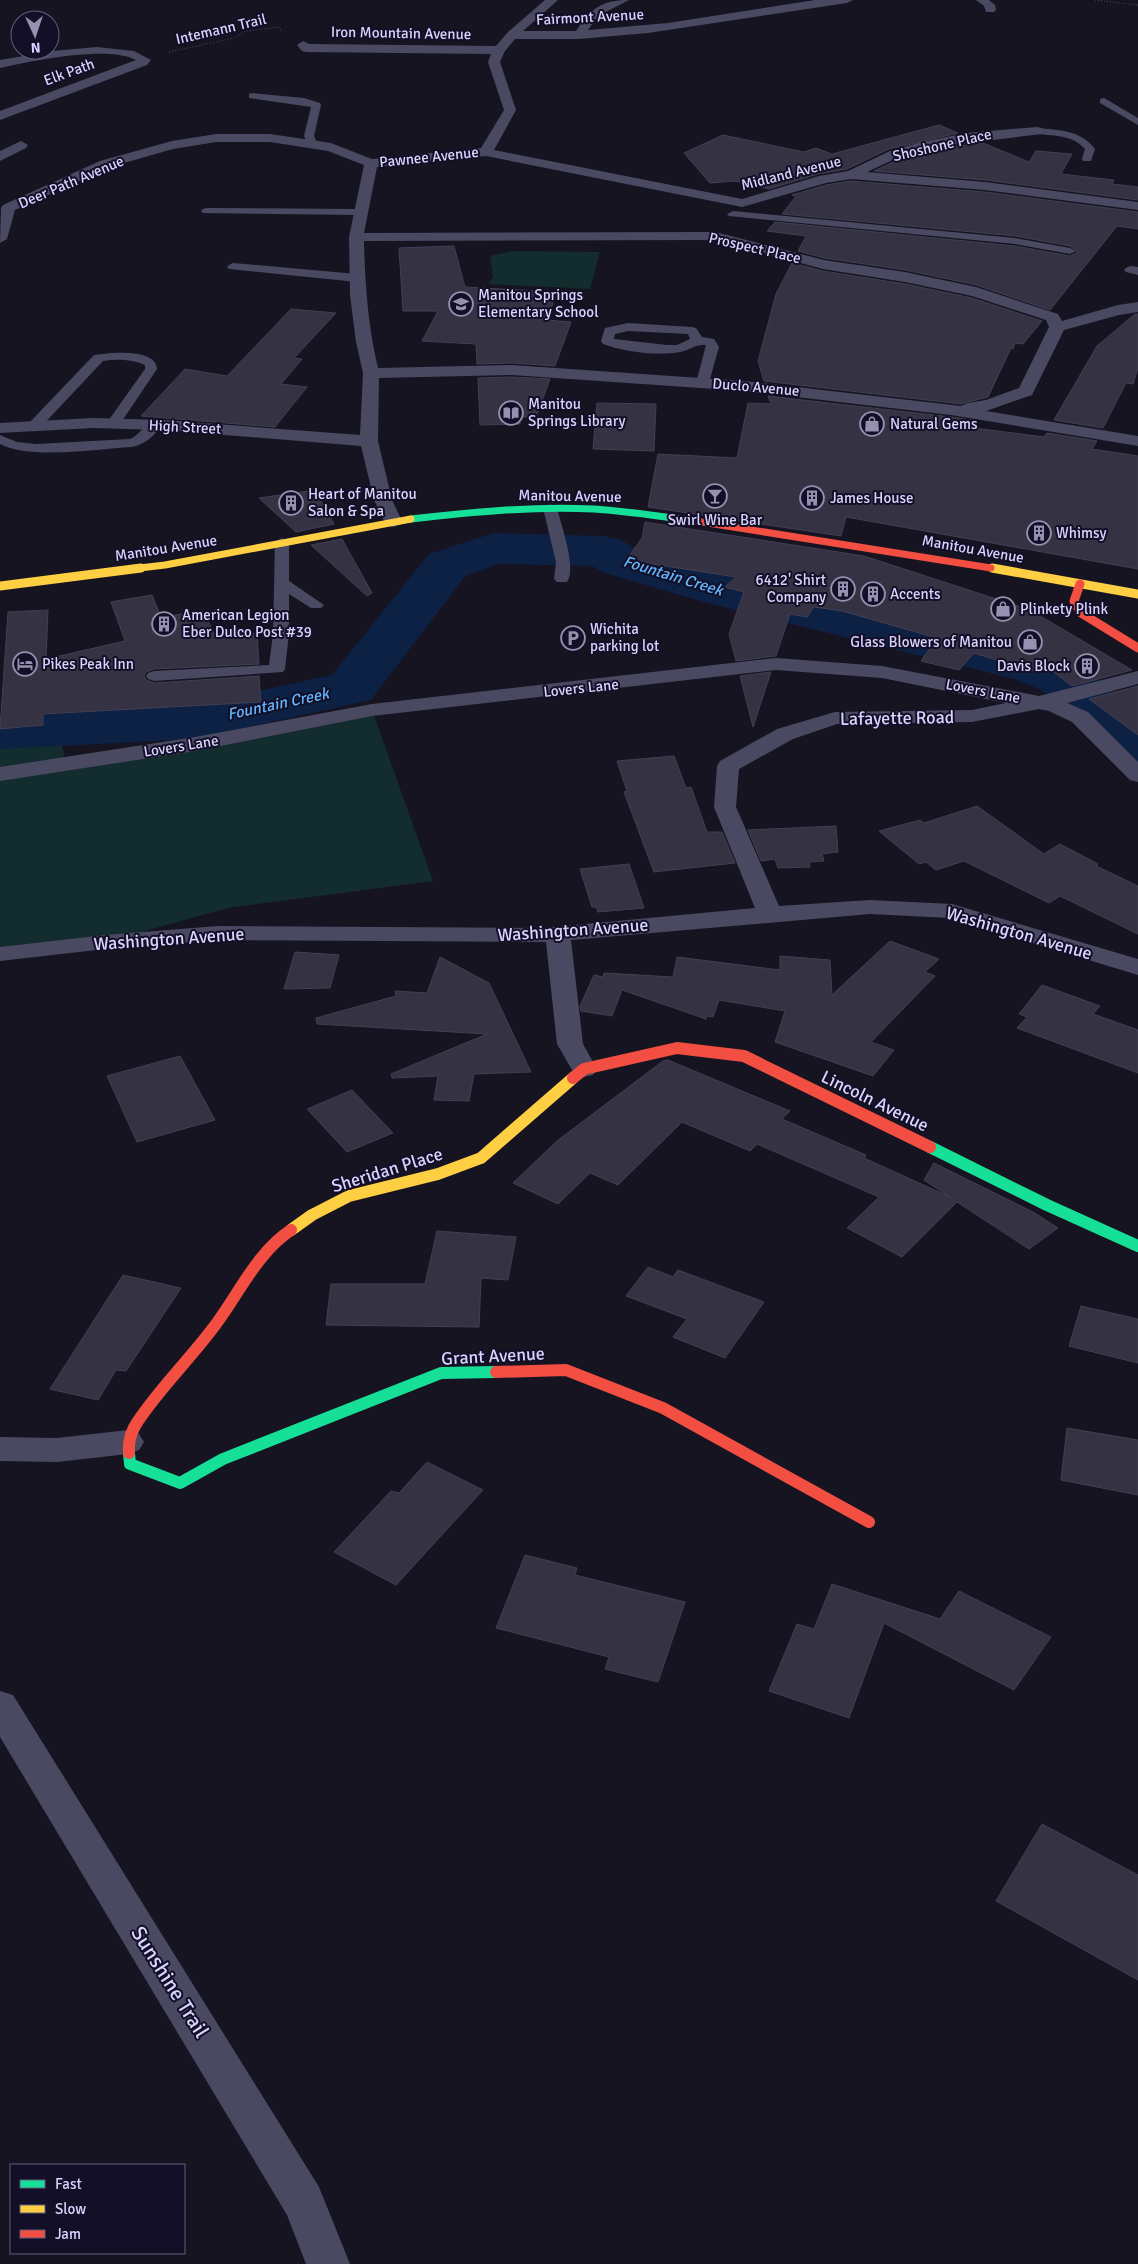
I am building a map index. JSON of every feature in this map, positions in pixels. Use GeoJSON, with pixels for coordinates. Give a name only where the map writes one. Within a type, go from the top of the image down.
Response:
{"type":"FeatureCollection","features":[{"type":"Feature","properties":{"kind":"street"},"geometry":{"type":"LineString","coordinates":[[499,50],[512,35],[552,0]]}},
{"type":"Feature","properties":{"kind":"street","name":"Fairmont Avenue"},"geometry":{"type":"LineString","coordinates":[[512,35],[579,35],[668,27],[720,20],[759,11],[811,3],[847,0]]}},
{"type":"Feature","properties":{"kind":"street"},"geometry":{"type":"LineString","coordinates":[[982,0],[989,5],[990,10]]}},
{"type":"Feature","properties":{"kind":"street"},"geometry":{"type":"LineString","coordinates":[[579,35],[594,14],[620,1],[635,11]]}},
{"type":"Feature","properties":{"kind":"street"},"geometry":{"type":"LineString","coordinates":[[742,4],[759,11]]}},
{"type":"Feature","properties":{"kind":"street"},"geometry":{"type":"LineString","coordinates":[[651,19],[668,27]]}},
{"type":"Feature","properties":{"kind":"street","name":"Iron Mountain Avenue"},"geometry":{"type":"LineString","coordinates":[[303,45],[306,48],[384,50],[499,50]]}},
{"type":"Feature","properties":{"kind":"street","name":"Pawnee Avenue"},"geometry":{"type":"LineString","coordinates":[[393,520],[384,500],[369,441],[371,374],[364,342],[357,278],[356,237],[371,163],[486,152],[510,110],[494,62],[499,50]]}},
{"type":"Feature","properties":{"kind":"street"},"geometry":{"type":"LineString","coordinates":[[0,64],[29,57],[76,52],[118,52],[141,57]]}},
{"type":"Feature","properties":{"kind":"street","name":"Elk Path"},"geometry":{"type":"LineString","coordinates":[[0,116],[63,90],[143,62],[144,60],[141,57]]}},
{"type":"Feature","properties":{"kind":"street"},"geometry":{"type":"LineString","coordinates":[[28,92],[44,88],[63,90]]}},
{"type":"Feature","properties":{"kind":"street","name":"Shoshone Place"},"geometry":{"type":"LineString","coordinates":[[851,174],[870,162],[931,145],[998,133],[1037,131]]}},
{"type":"Feature","properties":{"kind":"street","name":"Deer Path Avenue"},"geometry":{"type":"LineString","coordinates":[[0,239],[4,207],[105,164],[172,146],[216,138],[270,138],[331,147],[371,163]]}},
{"type":"Feature","properties":{"kind":"street"},"geometry":{"type":"LineString","coordinates":[[0,156],[21,145]]}},
{"type":"Feature","properties":{"kind":"street","name":"Midland Avenue"},"geometry":{"type":"LineString","coordinates":[[486,152],[738,208],[824,179],[851,174],[985,186],[1138,206]]}},
{"type":"Feature","properties":{"kind":"street"},"geometry":{"type":"LineString","coordinates":[[715,236],[738,208]]}},
{"type":"Feature","properties":{"kind":"street","name":"Prospect Place"},"geometry":{"type":"LineString","coordinates":[[356,237],[715,236],[823,264],[905,277],[976,292],[1052,317],[1057,327]]}},
{"type":"Feature","properties":{"kind":"street"},"geometry":{"type":"LineString","coordinates":[[1034,401],[1057,327],[1118,310],[1138,307]]}},
{"type":"Feature","properties":{"kind":"street","name":"Duclo Avenue"},"geometry":{"type":"LineString","coordinates":[[371,374],[512,370],[798,391],[951,410],[1138,442]]}},
{"type":"Feature","properties":{"kind":"street"},"geometry":{"type":"LineString","coordinates":[[951,410],[1034,401],[1066,429]]}},
{"type":"Feature","properties":{"kind":"street","name":"High Street"},"geometry":{"type":"LineString","coordinates":[[0,428],[113,424],[155,425],[369,441]]}},
{"type":"Feature","properties":{"kind":"street","name":"Manitou Avenue"},"geometry":{"type":"LineString","coordinates":[[0,586],[165,565],[393,520],[464,512],[550,508],[621,511],[707,522],[866,547],[1138,594]]}},
{"type":"Feature","properties":{"kind":"street"},"geometry":{"type":"LineString","coordinates":[[1080,584],[1074,601],[1081,613],[1138,648]]}},
{"type":"Feature","properties":{"kind":"street","name":"Lovers Lane"},"geometry":{"type":"LineString","coordinates":[[0,774],[195,744],[372,710],[776,664],[882,672],[1043,702],[1080,717],[1138,775]]}},
{"type":"Feature","properties":{"kind":"street","name":"Lafayette Road"},"geometry":{"type":"LineString","coordinates":[[770,914],[725,807],[728,766],[785,734],[835,718],[972,716],[1043,702],[1138,677]]}},
{"type":"Feature","properties":{"kind":"street","name":"Washington Avenue"},"geometry":{"type":"LineString","coordinates":[[0,954],[105,942],[218,933],[558,934],[770,914],[870,907],[952,911],[1138,967]]}},
{"type":"Feature","properties":{"kind":"street"},"geometry":{"type":"LineString","coordinates":[[558,934],[570,1044],[584,1069]]}},
{"type":"Feature","properties":{"kind":"street","name":"Lincoln Avenue"},"geometry":{"type":"LineString","coordinates":[[584,1069],[676,1048],[744,1056],[1047,1206],[1138,1246]]}},
{"type":"Feature","properties":{"kind":"street","name":"Sheridan Place"},"geometry":{"type":"LineString","coordinates":[[128,1442],[136,1422],[214,1327],[256,1265],[280,1238],[312,1215],[348,1196],[438,1174],[481,1158],[584,1069]]}},
{"type":"Feature","properties":{"kind":"street","name":"Grant Avenue"},"geometry":{"type":"LineString","coordinates":[[128,1442],[130,1464],[180,1483],[223,1459],[441,1373],[566,1370],[664,1408],[869,1522]]}},
{"type":"Feature","properties":{"kind":"street"},"geometry":{"type":"LineString","coordinates":[[0,1449],[57,1450],[128,1442]]}},
{"type":"Feature","properties":{"kind":"street","name":"Sunshine Trail"},"geometry":{"type":"LineString","coordinates":[[0,1706],[304,2202],[328,2264]]}},
{"type":"Feature","properties":{"kind":"lane"},"geometry":{"type":"LineString","coordinates":[[252,96],[316,104],[309,136],[313,144]]}},
{"type":"Feature","properties":{"kind":"lane"},"geometry":{"type":"LineString","coordinates":[[1104,101],[1138,122]]}},
{"type":"Feature","properties":{"kind":"lane"},"geometry":{"type":"LineString","coordinates":[[1037,131],[1073,135],[1085,142],[1090,149],[1087,159]]}},
{"type":"Feature","properties":{"kind":"lane"},"geometry":{"type":"LineString","coordinates":[[738,208],[1015,241],[1070,251]]}},
{"type":"Feature","properties":{"kind":"lane"},"geometry":{"type":"LineString","coordinates":[[207,211],[361,212]]}},
{"type":"Feature","properties":{"kind":"lane"},"geometry":{"type":"LineString","coordinates":[[233,267],[357,278]]}},
{"type":"Feature","properties":{"kind":"lane"},"geometry":{"type":"LineString","coordinates":[[696,340],[692,331],[628,327],[609,331],[607,337],[607,341],[621,345],[672,348],[681,348],[696,340],[710,342],[713,347],[702,383]]}},
{"type":"Feature","properties":{"kind":"lane"},"geometry":{"type":"LineString","coordinates":[[34,426],[99,358],[112,355],[144,359],[151,363],[151,369],[113,424]]}},
{"type":"Feature","properties":{"kind":"lane"},"geometry":{"type":"LineString","coordinates":[[0,438],[14,446],[36,448],[132,443],[142,439],[155,425]]}},
{"type":"Feature","properties":{"kind":"lane"},"geometry":{"type":"LineString","coordinates":[[550,508],[564,562],[562,579]]}},
{"type":"Feature","properties":{"kind":"lane"},"geometry":{"type":"LineString","coordinates":[[154,676],[276,669],[281,634],[282,542]]}},
{"type":"Feature","properties":{"kind":"lane"},"geometry":{"type":"LineString","coordinates":[[282,582],[316,605]]}},
{"type":"Feature","properties":{"kind":"path"},"geometry":{"type":"LineString","coordinates":[[1095,0],[1138,5]]}},
{"type":"Feature","properties":{"kind":"path","name":"Intemann Trail"},"geometry":{"type":"LineString","coordinates":[[141,57],[234,38],[246,31],[256,29],[280,27],[282,33]]}},
{"type":"Feature","properties":{"kind":"green space"},"geometry":{"type":"Polygon","coordinates":[[[512,251],[600,252],[590,289],[488,284],[493,277],[490,256],[512,251]]]}},
{"type":"Feature","properties":{"kind":"green space"},"geometry":{"type":"Polygon","coordinates":[[[372,710],[433,881],[228,908],[105,942],[0,954],[0,775],[372,710]]]}},
{"type":"Feature","properties":{"kind":"green space"},"geometry":{"type":"Polygon","coordinates":[[[0,743],[61,743],[66,761],[0,772],[0,743]]]}},
{"type":"Feature","properties":{"kind":"building"},"geometry":{"type":"Polygon","coordinates":[[[939,125],[958,133],[889,149],[847,169],[818,174],[769,189],[735,181],[710,183],[684,153],[723,135],[804,152],[816,148],[832,154],[939,125]]]}},
{"type":"Feature","properties":{"kind":"building"},"geometry":{"type":"Polygon","coordinates":[[[983,143],[1029,162],[1036,151],[1072,154],[1061,174],[1114,180],[1112,184],[1138,187],[1138,200],[985,180],[874,171],[900,159],[942,148],[983,143]]]}},
{"type":"Feature","properties":{"kind":"building"},"geometry":{"type":"Polygon","coordinates":[[[851,181],[985,192],[1138,212],[1138,229],[1117,226],[1050,310],[976,285],[905,270],[824,258],[798,251],[806,236],[767,231],[775,222],[1015,246],[1070,256],[1078,252],[1070,246],[1015,236],[782,214],[796,196],[792,195],[826,185],[851,181]]]}},
{"type":"Feature","properties":{"kind":"building"},"geometry":{"type":"Polygon","coordinates":[[[454,246],[465,287],[557,292],[547,320],[571,322],[555,366],[512,363],[477,364],[476,344],[422,341],[438,311],[403,311],[399,248],[454,246]]]}},
{"type":"Feature","properties":{"kind":"building"},"geometry":{"type":"Polygon","coordinates":[[[792,263],[823,271],[905,284],[972,298],[1042,321],[1023,344],[1015,343],[1013,349],[1011,348],[988,397],[961,404],[764,381],[758,361],[776,294],[792,263]]]}},
{"type":"Feature","properties":{"kind":"building"},"geometry":{"type":"Polygon","coordinates":[[[291,309],[336,313],[294,358],[302,359],[281,384],[307,387],[275,427],[141,416],[185,369],[227,376],[291,309]]]}},
{"type":"Feature","properties":{"kind":"building"},"geometry":{"type":"Polygon","coordinates":[[[1135,314],[1138,314],[1138,368],[1133,384],[1126,383],[1103,428],[1054,420],[1097,346],[1135,314]]]}},
{"type":"Feature","properties":{"kind":"building"},"geometry":{"type":"Polygon","coordinates":[[[478,378],[550,379],[536,417],[520,417],[520,424],[480,425],[478,378]]]}},
{"type":"Feature","properties":{"kind":"building"},"geometry":{"type":"Polygon","coordinates":[[[768,396],[977,421],[974,428],[1044,437],[1047,433],[1097,441],[1092,449],[1138,456],[1138,569],[846,517],[841,536],[648,507],[658,454],[737,458],[748,403],[771,404],[768,396]]]}},
{"type":"Feature","properties":{"kind":"building"},"geometry":{"type":"Polygon","coordinates":[[[597,403],[656,404],[654,451],[593,449],[597,403]]]}},
{"type":"Feature","properties":{"kind":"building"},"geometry":{"type":"Polygon","coordinates":[[[315,490],[334,524],[296,532],[259,498],[315,490]]]}},
{"type":"Feature","properties":{"kind":"building"},"geometry":{"type":"Polygon","coordinates":[[[645,522],[864,556],[1030,610],[1132,670],[1072,686],[1043,664],[1032,671],[974,653],[959,670],[921,661],[937,638],[842,611],[814,607],[807,617],[790,614],[776,656],[736,661],[729,634],[744,592],[725,587],[736,577],[626,560],[642,538],[645,522]]]}},
{"type":"Feature","properties":{"kind":"building"},"geometry":{"type":"Polygon","coordinates":[[[342,539],[372,593],[367,596],[311,545],[342,539]]]}},
{"type":"Feature","properties":{"kind":"building"},"geometry":{"type":"Polygon","coordinates":[[[152,595],[161,617],[203,611],[216,637],[257,633],[259,664],[154,669],[146,672],[144,675],[146,680],[154,683],[259,676],[261,702],[43,714],[43,725],[0,729],[8,612],[48,610],[46,659],[125,641],[111,602],[152,595]]]}},
{"type":"Feature","properties":{"kind":"building"},"geometry":{"type":"Polygon","coordinates":[[[771,672],[753,727],[740,676],[771,672]]]}},
{"type":"Feature","properties":{"kind":"building"},"geometry":{"type":"Polygon","coordinates":[[[1138,686],[1138,735],[1089,699],[1138,686]]]}},
{"type":"Feature","properties":{"kind":"building"},"geometry":{"type":"Polygon","coordinates":[[[674,756],[686,788],[691,787],[707,832],[722,832],[735,863],[654,872],[624,792],[627,791],[617,761],[674,756]]]}},
{"type":"Feature","properties":{"kind":"building"},"geometry":{"type":"Polygon","coordinates":[[[977,806],[1044,854],[1060,844],[1098,864],[1096,866],[1138,886],[1138,934],[1060,896],[1049,903],[964,861],[936,870],[926,862],[919,864],[879,831],[920,820],[924,823],[977,806]]]}},
{"type":"Feature","properties":{"kind":"building"},"geometry":{"type":"Polygon","coordinates":[[[836,826],[838,852],[822,854],[824,861],[809,862],[810,867],[778,868],[775,859],[761,861],[748,830],[836,826]]]}},
{"type":"Feature","properties":{"kind":"building"},"geometry":{"type":"Polygon","coordinates":[[[629,864],[644,908],[598,912],[596,907],[592,907],[580,869],[629,864]]]}},
{"type":"Feature","properties":{"kind":"building"},"geometry":{"type":"Polygon","coordinates":[[[890,941],[939,959],[925,972],[935,976],[871,1042],[894,1050],[873,1076],[775,1042],[785,1011],[719,1000],[713,1017],[707,1016],[706,1019],[622,990],[612,1016],[581,1011],[580,1006],[594,975],[603,977],[604,973],[673,977],[677,957],[780,970],[780,956],[830,960],[832,995],[890,941]]]}},
{"type":"Feature","properties":{"kind":"building"},"geometry":{"type":"Polygon","coordinates":[[[295,952],[339,955],[330,988],[284,989],[295,952]]]}},
{"type":"Feature","properties":{"kind":"building"},"geometry":{"type":"Polygon","coordinates":[[[440,957],[489,983],[531,1072],[474,1074],[469,1101],[434,1100],[438,1076],[392,1078],[391,1074],[487,1034],[317,1024],[316,1018],[396,996],[395,991],[427,993],[440,957]]]}},
{"type":"Feature","properties":{"kind":"building"},"geometry":{"type":"Polygon","coordinates":[[[1042,985],[1100,1006],[1093,1014],[1138,1030],[1138,1073],[1017,1028],[1027,1017],[1019,1014],[1042,985]]]}},
{"type":"Feature","properties":{"kind":"building"},"geometry":{"type":"Polygon","coordinates":[[[180,1056],[215,1120],[137,1142],[107,1076],[180,1056]]]}},
{"type":"Feature","properties":{"kind":"building"},"geometry":{"type":"Polygon","coordinates":[[[668,1060],[790,1111],[782,1119],[866,1155],[864,1158],[950,1197],[924,1180],[934,1163],[1033,1212],[1058,1228],[1029,1249],[957,1202],[902,1257],[847,1228],[879,1197],[757,1144],[750,1151],[682,1122],[618,1185],[590,1173],[558,1204],[513,1183],[557,1141],[663,1061],[668,1060]]]}},
{"type":"Feature","properties":{"kind":"building"},"geometry":{"type":"Polygon","coordinates":[[[352,1090],[393,1133],[347,1152],[307,1109],[352,1090]]]}},
{"type":"Feature","properties":{"kind":"building"},"geometry":{"type":"Polygon","coordinates":[[[437,1231],[516,1237],[508,1280],[481,1278],[479,1327],[326,1325],[331,1284],[425,1284],[437,1231]]]}},
{"type":"Feature","properties":{"kind":"building"},"geometry":{"type":"Polygon","coordinates":[[[648,1267],[673,1277],[678,1270],[764,1302],[725,1358],[673,1337],[687,1319],[626,1296],[648,1267]]]}},
{"type":"Feature","properties":{"kind":"building"},"geometry":{"type":"Polygon","coordinates":[[[123,1275],[181,1288],[126,1371],[116,1370],[98,1400],[50,1389],[123,1275]]]}},
{"type":"Feature","properties":{"kind":"building"},"geometry":{"type":"Polygon","coordinates":[[[1081,1306],[1138,1319],[1138,1363],[1069,1346],[1081,1306]]]}},
{"type":"Feature","properties":{"kind":"building"},"geometry":{"type":"Polygon","coordinates":[[[1067,1428],[1138,1440],[1138,1495],[1061,1480],[1067,1428]]]}},
{"type":"Feature","properties":{"kind":"building"},"geometry":{"type":"Polygon","coordinates":[[[427,1462],[483,1490],[396,1585],[334,1552],[391,1491],[399,1493],[427,1462]]]}},
{"type":"Feature","properties":{"kind":"building"},"geometry":{"type":"Polygon","coordinates":[[[525,1555],[577,1568],[575,1575],[685,1602],[658,1682],[605,1669],[609,1657],[496,1628],[525,1555]]]}},
{"type":"Feature","properties":{"kind":"building"},"geometry":{"type":"Polygon","coordinates":[[[832,1584],[940,1619],[959,1591],[1051,1637],[1014,1690],[884,1623],[849,1718],[769,1691],[797,1624],[814,1629],[832,1584]]]}},
{"type":"Feature","properties":{"kind":"building"},"geometry":{"type":"Polygon","coordinates":[[[1042,1824],[1138,1875],[1138,1980],[996,1901],[1042,1824]]]}},
{"type":"Feature","properties":{"kind":"waterway","name":"Fountain Creek"},"geometry":{"type":"LineString","coordinates":[[0,731],[194,722],[351,688],[447,565],[494,548],[603,551],[620,561],[719,590],[1016,661],[1067,682],[1089,699],[1138,747]]}},
{"type":"Feature","properties":{"kind":"traffic: fast"},"geometry":{"type":"LineString","coordinates":[[411,519],[490,511],[568,508],[621,511],[689,520]]}},
{"type":"Feature","properties":{"kind":"traffic: fast"},"geometry":{"type":"LineString","coordinates":[[930,1147],[1047,1205],[1138,1246]]}},
{"type":"Feature","properties":{"kind":"traffic: fast"},"geometry":{"type":"LineString","coordinates":[[129,1453],[130,1464],[180,1483],[223,1459],[441,1373],[496,1372]]}},
{"type":"Feature","properties":{"kind":"traffic: slow"},"geometry":{"type":"LineString","coordinates":[[0,586],[165,565],[411,519]]}},
{"type":"Feature","properties":{"kind":"traffic: slow"},"geometry":{"type":"LineString","coordinates":[[991,568],[1138,594]]}},
{"type":"Feature","properties":{"kind":"traffic: slow"},"geometry":{"type":"LineString","coordinates":[[291,1230],[312,1215],[349,1196],[438,1174],[481,1158],[573,1078]]}},
{"type":"Feature","properties":{"kind":"traffic: jam"},"geometry":{"type":"LineString","coordinates":[[689,520],[991,568]]}},
{"type":"Feature","properties":{"kind":"traffic: jam"},"geometry":{"type":"LineString","coordinates":[[1080,584],[1074,601],[1081,613],[1138,648]]}},
{"type":"Feature","properties":{"kind":"traffic: jam"},"geometry":{"type":"LineString","coordinates":[[573,1078],[584,1069],[677,1048],[744,1056],[930,1147]]}},
{"type":"Feature","properties":{"kind":"traffic: jam"},"geometry":{"type":"LineString","coordinates":[[129,1453],[128,1442],[137,1422],[214,1327],[257,1265],[279,1238],[291,1230]]}},
{"type":"Feature","properties":{"kind":"traffic: jam"},"geometry":{"type":"LineString","coordinates":[[496,1372],[566,1370],[663,1408],[869,1522]]}},
{"type":"Feature","properties":{"kind":"place","name":"Manitou Springs Elementary School"},"geometry":{"type":"Point","coordinates":[461,304]}},
{"type":"Feature","properties":{"kind":"place","name":"Manitou Springs Library"},"geometry":{"type":"Point","coordinates":[511,413]}},
{"type":"Feature","properties":{"kind":"place","name":"Natural Gems"},"geometry":{"type":"Point","coordinates":[872,424]}},
{"type":"Feature","properties":{"kind":"place","name":"Swirl Wine Bar"},"geometry":{"type":"Point","coordinates":[715,496]}},
{"type":"Feature","properties":{"kind":"place","name":"James House"},"geometry":{"type":"Point","coordinates":[812,498]}},
{"type":"Feature","properties":{"kind":"place","name":"Heart of Manitou Salon & Spa"},"geometry":{"type":"Point","coordinates":[291,503]}},
{"type":"Feature","properties":{"kind":"place","name":"Whimsy"},"geometry":{"type":"Point","coordinates":[1039,533]}},
{"type":"Feature","properties":{"kind":"place","name":"6412' Shirt Company"},"geometry":{"type":"Point","coordinates":[843,589]}},
{"type":"Feature","properties":{"kind":"place","name":"Accents"},"geometry":{"type":"Point","coordinates":[873,594]}},
{"type":"Feature","properties":{"kind":"place","name":"Plinkety Plink"},"geometry":{"type":"Point","coordinates":[1003,609]}},
{"type":"Feature","properties":{"kind":"place","name":"American Legion Eber Dulco Post #39"},"geometry":{"type":"Point","coordinates":[164,624]}},
{"type":"Feature","properties":{"kind":"place","name":"Wichita parking lot"},"geometry":{"type":"Point","coordinates":[573,638]}},
{"type":"Feature","properties":{"kind":"place","name":"Glass Blowers of Manitou"},"geometry":{"type":"Point","coordinates":[1030,642]}},
{"type":"Feature","properties":{"kind":"place","name":"Pikes Peak Inn"},"geometry":{"type":"Point","coordinates":[25,664]}},
{"type":"Feature","properties":{"kind":"place","name":"Davis Block"},"geometry":{"type":"Point","coordinates":[1087,666]}}]}
